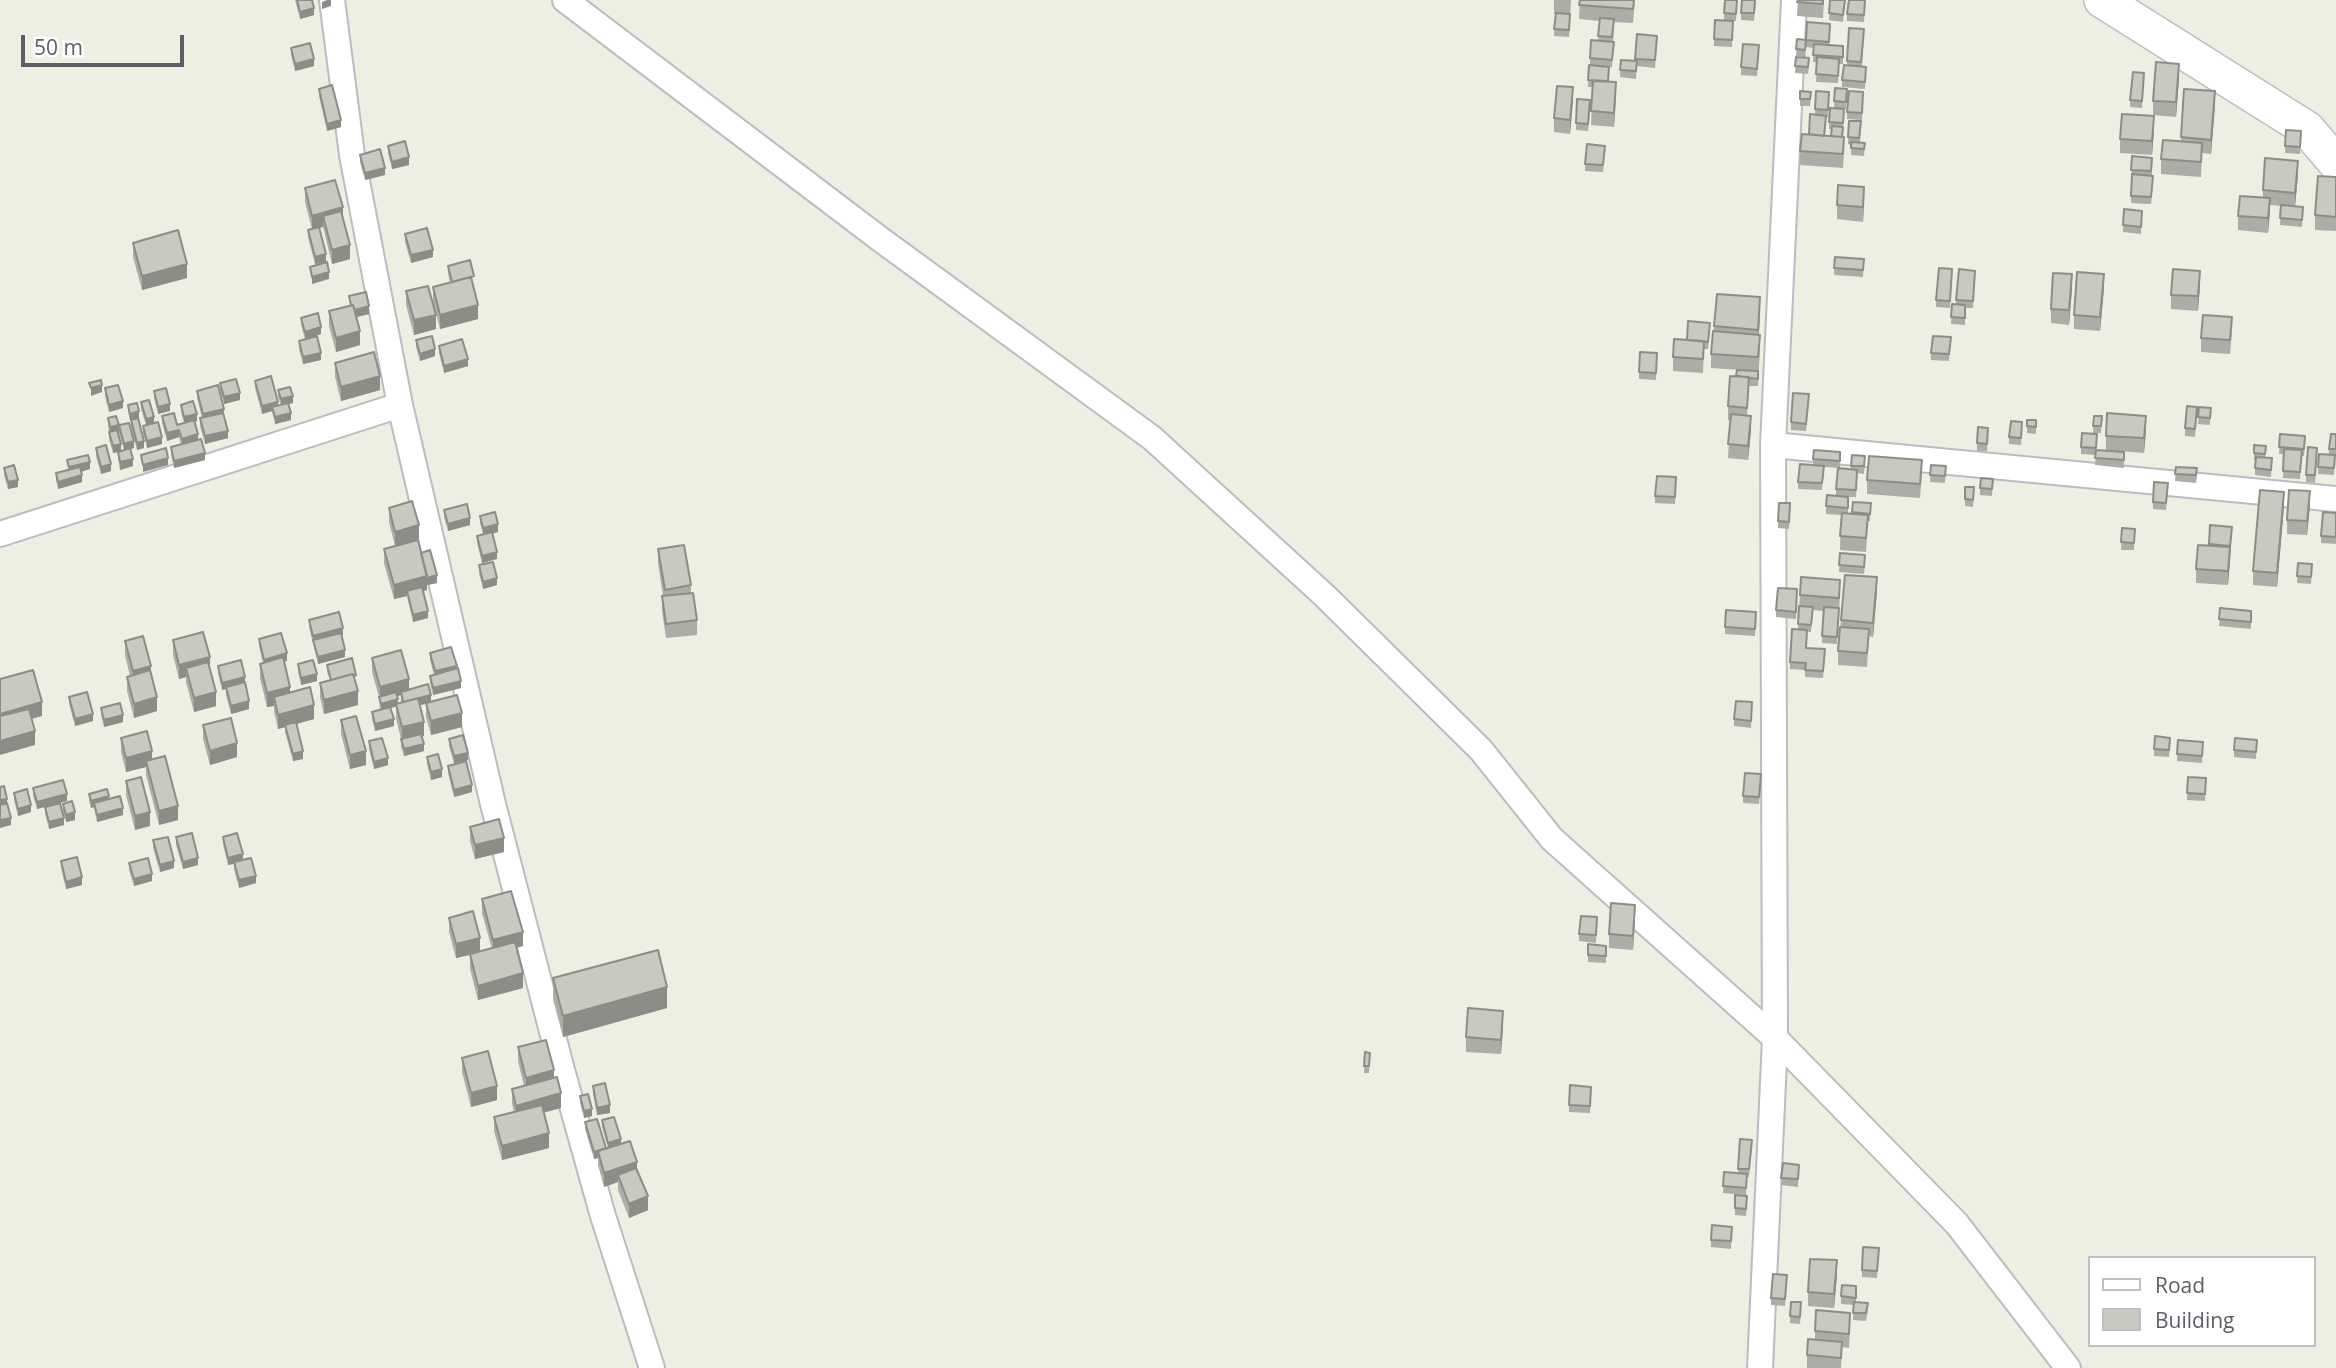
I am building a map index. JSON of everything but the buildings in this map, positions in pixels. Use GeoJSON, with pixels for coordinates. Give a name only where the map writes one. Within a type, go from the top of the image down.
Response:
{"type":"FeatureCollection","features":[{"type":"Feature","properties":{"kind":"street"},"geometry":{"type":"LineString","coordinates":[[332,0],[352,155],[400,405],[494,803],[559,1057],[603,1216],[652,1368]]}},
{"type":"Feature","properties":{"kind":"street"},"geometry":{"type":"LineString","coordinates":[[565,0],[880,239],[1152,438],[1325,596],[1481,750],[1552,839],[1775,1038],[1957,1224],[2068,1368]]}},
{"type":"Feature","properties":{"kind":"street"},"geometry":{"type":"LineString","coordinates":[[1760,1368],[1775,1038],[1773,445],[1794,0]]}},
{"type":"Feature","properties":{"kind":"street"},"geometry":{"type":"LineString","coordinates":[[2102,0],[2307,129],[2336,163]]}},
{"type":"Feature","properties":{"kind":"street"},"geometry":{"type":"LineString","coordinates":[[0,534],[400,405]]}},
{"type":"Feature","properties":{"kind":"street"},"geometry":{"type":"LineString","coordinates":[[1773,445],[2336,499]]}}]}
